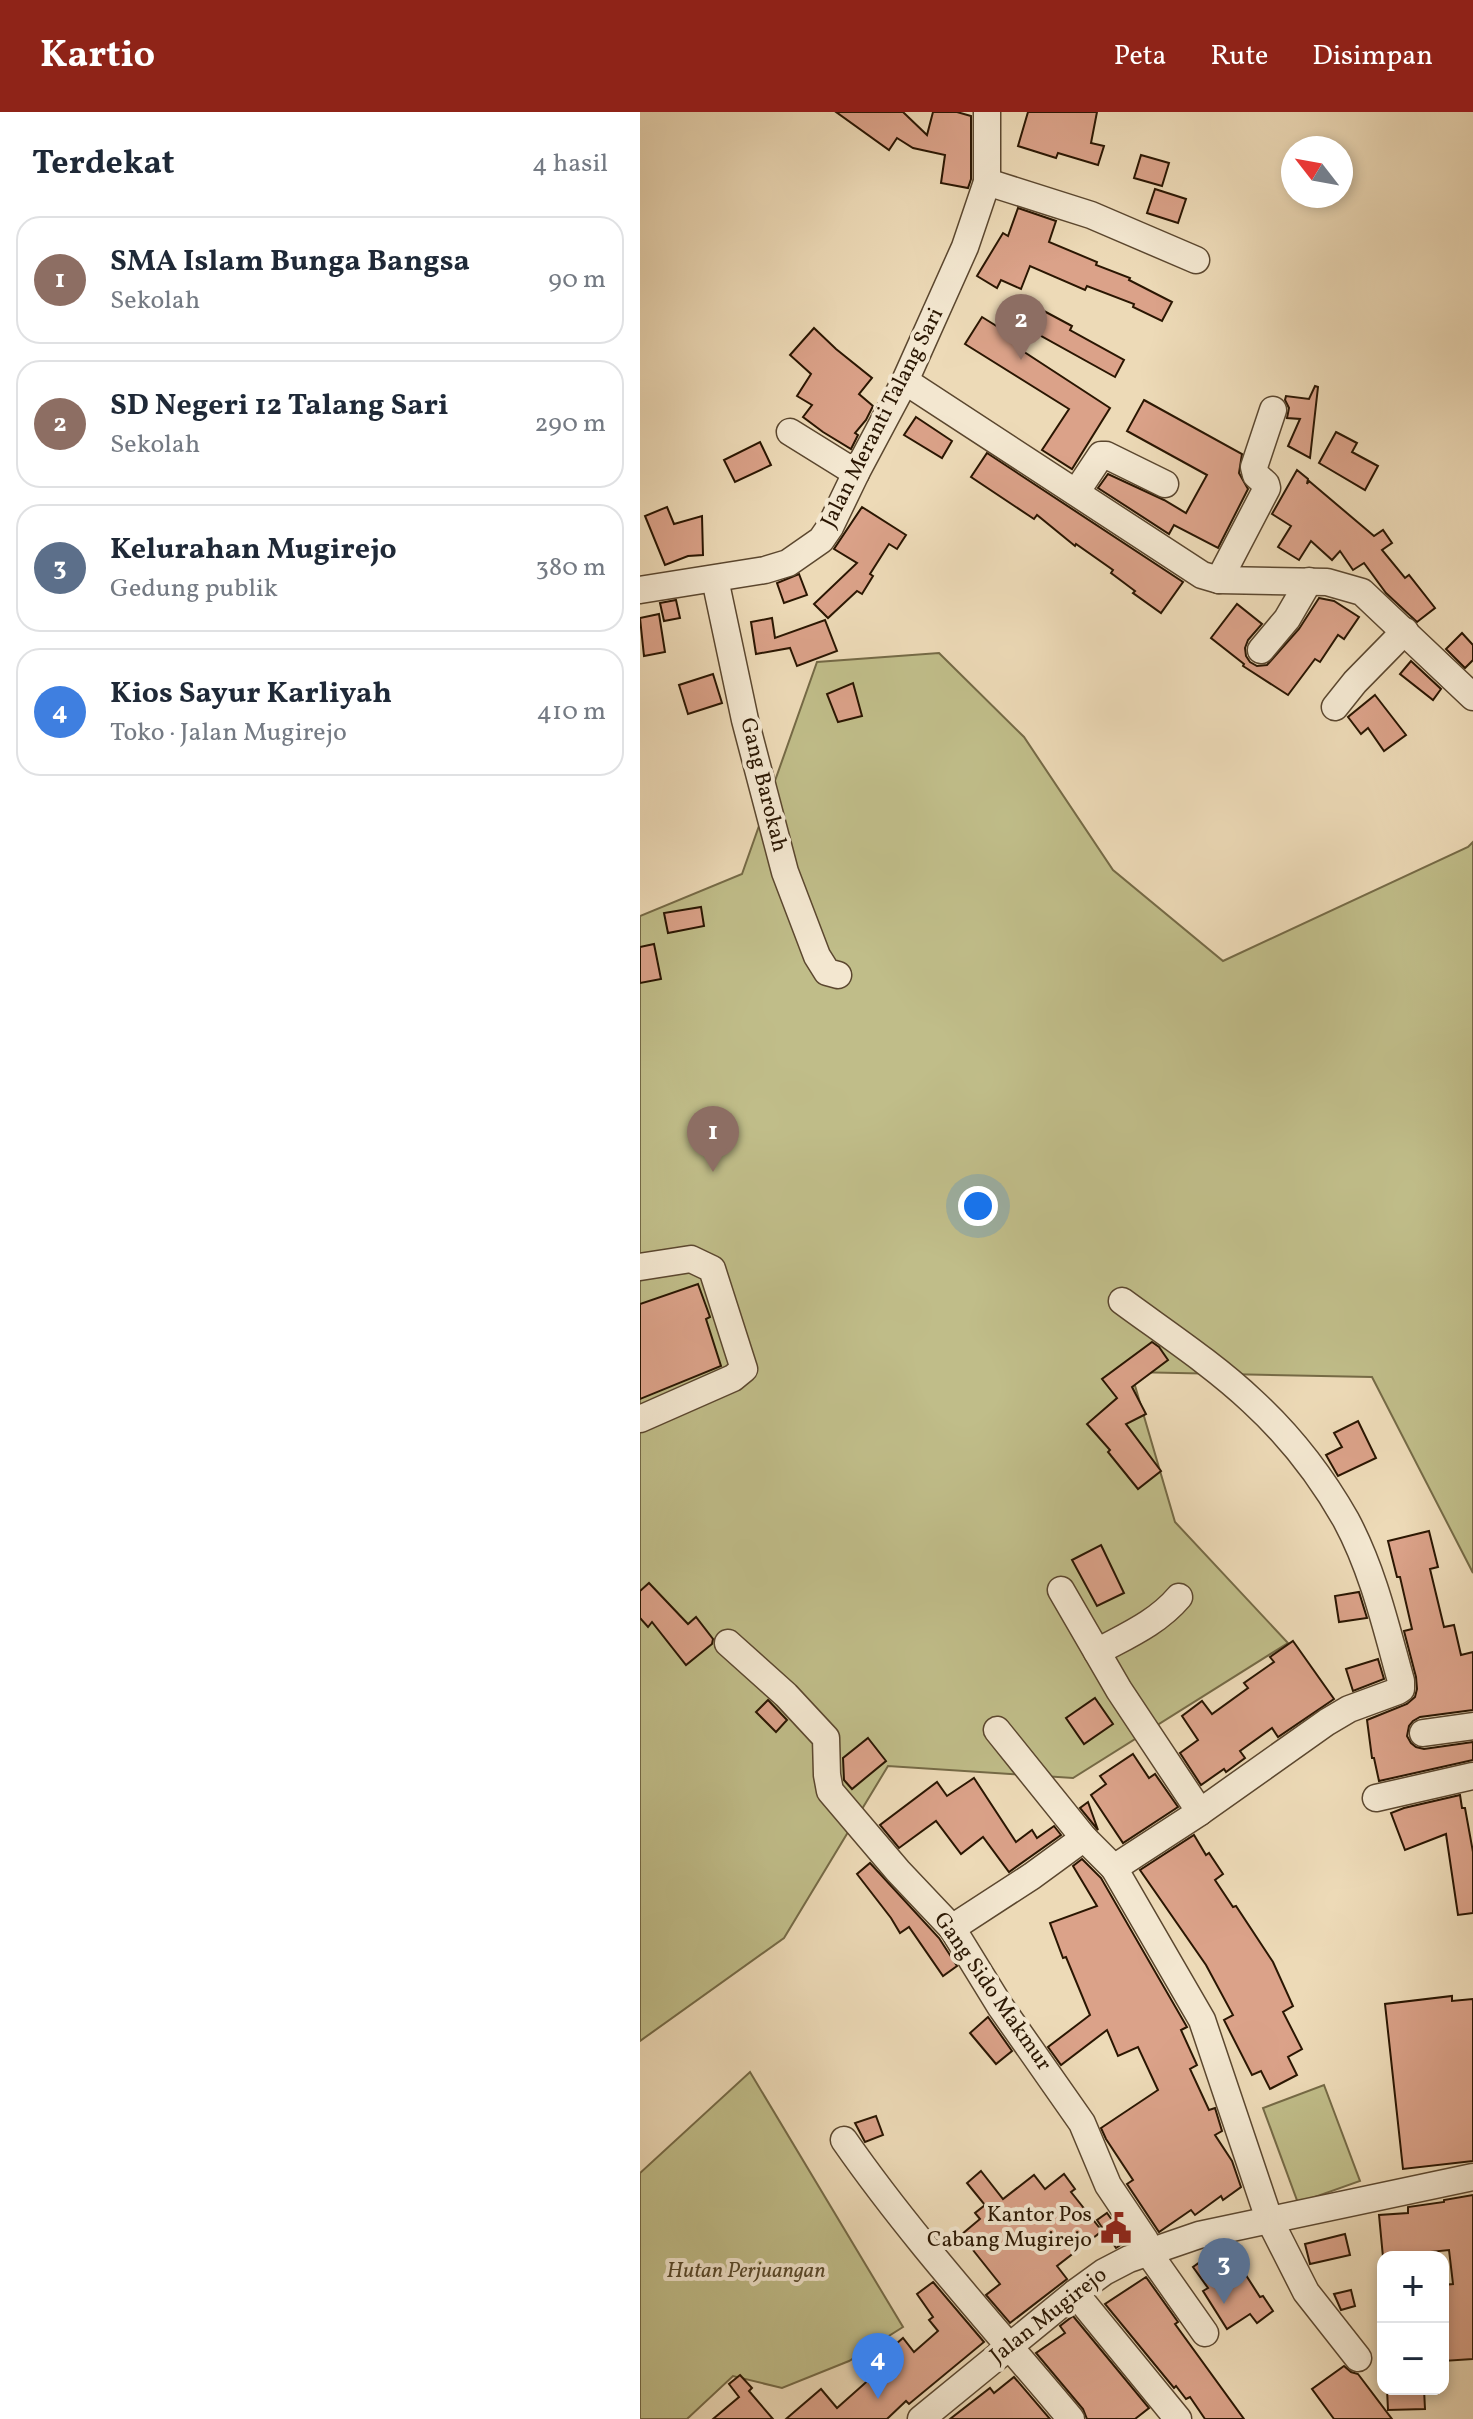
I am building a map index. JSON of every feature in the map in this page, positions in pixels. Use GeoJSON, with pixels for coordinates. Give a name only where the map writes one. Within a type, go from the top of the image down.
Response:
{"type":"FeatureCollection","features":[{"type":"Feature","properties":{"kind":"street","name":"Jalan Meranti Talang Sari"},"geometry":{"type":"LineString","coordinates":[[640,590],[715,579],[788,563],[821,540],[905,381],[965,247],[987,182],[987,112]]}},
{"type":"Feature","properties":{"kind":"street"},"geometry":{"type":"LineString","coordinates":[[987,182],[1091,215],[1196,260]]}},
{"type":"Feature","properties":{"kind":"street"},"geometry":{"type":"LineString","coordinates":[[905,381],[1202,575],[1219,580],[1327,582],[1362,592],[1473,697]]}},
{"type":"Feature","properties":{"kind":"street"},"geometry":{"type":"LineString","coordinates":[[1219,580],[1267,488],[1256,475],[1254,467],[1273,410]]}},
{"type":"Feature","properties":{"kind":"street"},"geometry":{"type":"LineString","coordinates":[[790,432],[856,473]]}},
{"type":"Feature","properties":{"kind":"street"},"geometry":{"type":"LineString","coordinates":[[1077,491],[1101,455],[1165,484]]}},
{"type":"Feature","properties":{"kind":"street","name":"Gang Barokah"},"geometry":{"type":"LineString","coordinates":[[715,579],[745,720],[785,872],[817,956],[827,972],[838,975]]}},
{"type":"Feature","properties":{"kind":"street"},"geometry":{"type":"LineString","coordinates":[[1261,650],[1287,619],[1309,581]]}},
{"type":"Feature","properties":{"kind":"street"},"geometry":{"type":"LineString","coordinates":[[1335,707],[1405,631]]}},
{"type":"Feature","properties":{"kind":"street"},"geometry":{"type":"LineString","coordinates":[[640,1267],[691,1259],[712,1269],[744,1369],[733,1378],[640,1419]]}},
{"type":"Feature","properties":{"kind":"street"},"geometry":{"type":"LineString","coordinates":[[1114,1868],[1200,1812],[1327,1722],[1349,1709],[1398,1691],[1402,1685],[1371,1577],[1347,1522],[1324,1484],[1297,1448],[1251,1400],[1122,1301]]}},
{"type":"Feature","properties":{"kind":"street"},"geometry":{"type":"LineString","coordinates":[[1061,1590],[1119,1690],[1200,1812]]}},
{"type":"Feature","properties":{"kind":"street"},"geometry":{"type":"LineString","coordinates":[[1097,1652],[1147,1626],[1167,1612],[1179,1597]]}},
{"type":"Feature","properties":{"kind":"street","name":"Gang Sido Makmur"},"geometry":{"type":"LineString","coordinates":[[728,1643],[786,1695],[826,1738],[830,1791],[898,1871],[952,1928],[1000,2006],[1082,2123],[1108,2185],[1145,2240],[1148,2252],[1205,2333]]}},
{"type":"Feature","properties":{"kind":"street"},"geometry":{"type":"LineString","coordinates":[[1423,1733],[1473,1726]]}},
{"type":"Feature","properties":{"kind":"street"},"geometry":{"type":"LineString","coordinates":[[997,1730],[1084,1838],[1114,1868],[1202,2020],[1269,2219],[1306,2292],[1358,2358]]}},
{"type":"Feature","properties":{"kind":"street"},"geometry":{"type":"LineString","coordinates":[[1376,1798],[1473,1776]]}},
{"type":"Feature","properties":{"kind":"street"},"geometry":{"type":"LineString","coordinates":[[952,1928],[1084,1838]]}},
{"type":"Feature","properties":{"kind":"street"},"geometry":{"type":"LineString","coordinates":[[844,2140],[882,2195],[1007,2347],[1071,2419]]}},
{"type":"Feature","properties":{"kind":"street","name":"Jalan Mugirejo"},"geometry":{"type":"LineString","coordinates":[[934,2415],[1007,2347],[1075,2293],[1104,2272],[1148,2252],[1199,2235],[1473,2177]]}},
{"type":"Feature","properties":{"kind":"street"},"geometry":{"type":"LineString","coordinates":[[1075,2293],[1178,2419]]}},
{"type":"Feature","properties":{"kind":"green space"},"geometry":{"type":"Polygon","coordinates":[[[939,653],[1024,737],[1113,870],[1223,961],[1473,842],[1473,1573],[1372,1377],[1131,1372],[1175,1522],[1288,1643],[1073,1778],[888,1766],[784,1938],[640,2041],[640,916],[742,874],[817,662],[939,653]]]}},
{"type":"Feature","properties":{"kind":"green space","name":"Hutan Perjuangan"},"geometry":{"type":"Polygon","coordinates":[[[750,2072],[903,2327],[849,2361],[782,2388],[733,2376],[687,2419],[640,2419],[640,2173],[750,2072]]]}},
{"type":"Feature","properties":{"kind":"green space"},"geometry":{"type":"Polygon","coordinates":[[[1324,2085],[1360,2181],[1298,2203],[1263,2108],[1324,2085]]]}},
{"type":"Feature","properties":{"kind":"building"},"geometry":{"type":"Polygon","coordinates":[[[836,112],[903,112],[927,135],[933,112],[957,112],[971,116],[971,179],[968,188],[941,183],[945,155],[913,148],[897,138],[889,150],[836,112]]]}},
{"type":"Feature","properties":{"kind":"building"},"geometry":{"type":"Polygon","coordinates":[[[1028,112],[1097,112],[1091,143],[1104,146],[1098,165],[1058,153],[1056,158],[1018,146],[1028,112]]]}},
{"type":"Feature","properties":{"kind":"building"},"geometry":{"type":"Polygon","coordinates":[[[1141,155],[1169,163],[1162,186],[1134,178],[1141,155]]]}},
{"type":"Feature","properties":{"kind":"building"},"geometry":{"type":"Polygon","coordinates":[[[1155,189],[1186,199],[1178,223],[1147,213],[1155,189]]]}},
{"type":"Feature","properties":{"kind":"building"},"geometry":{"type":"Polygon","coordinates":[[[1018,208],[1056,221],[1049,242],[1130,278],[1172,302],[1162,321],[1133,307],[1134,304],[1087,286],[1085,290],[1030,266],[1021,289],[1001,280],[997,288],[977,276],[1003,233],[1008,236],[1018,208]]]}},
{"type":"Feature","properties":{"kind":"building"},"geometry":{"type":"Polygon","coordinates":[[[1029,303],[1072,326],[1070,330],[1124,360],[1115,377],[1018,323],[1029,303]]]}},
{"type":"Feature","properties":{"kind":"building"},"geometry":{"type":"Polygon","coordinates":[[[982,317],[1019,340],[1015,346],[1110,408],[1072,469],[1042,450],[1069,409],[965,344],[982,317]]]}},
{"type":"Feature","properties":{"kind":"building"},"geometry":{"type":"Polygon","coordinates":[[[814,328],[872,378],[859,394],[873,406],[855,433],[858,435],[851,449],[803,417],[812,405],[797,396],[811,374],[790,355],[814,328]]]}},
{"type":"Feature","properties":{"kind":"building"},"geometry":{"type":"Polygon","coordinates":[[[1315,386],[1318,387],[1310,458],[1288,446],[1300,419],[1287,418],[1289,408],[1285,400],[1286,396],[1309,399],[1315,386]]]}},
{"type":"Feature","properties":{"kind":"building"},"geometry":{"type":"Polygon","coordinates":[[[1144,400],[1242,454],[1239,473],[1248,489],[1218,548],[1174,525],[1169,534],[1098,488],[1108,474],[1186,513],[1207,475],[1127,431],[1144,400]]]}},
{"type":"Feature","properties":{"kind":"building"},"geometry":{"type":"Polygon","coordinates":[[[916,417],[952,441],[942,458],[904,435],[916,417]]]}},
{"type":"Feature","properties":{"kind":"building"},"geometry":{"type":"Polygon","coordinates":[[[1336,432],[1357,443],[1352,452],[1378,466],[1365,490],[1319,463],[1336,432]]]}},
{"type":"Feature","properties":{"kind":"building"},"geometry":{"type":"Polygon","coordinates":[[[760,442],[771,465],[735,482],[724,460],[760,442]]]}},
{"type":"Feature","properties":{"kind":"building"},"geometry":{"type":"Polygon","coordinates":[[[987,453],[1183,582],[1161,613],[1133,593],[1135,591],[1111,573],[1113,570],[1075,546],[1037,515],[1034,519],[971,477],[987,453]]]}},
{"type":"Feature","properties":{"kind":"building"},"geometry":{"type":"Polygon","coordinates":[[[1297,470],[1308,479],[1307,484],[1309,481],[1374,536],[1383,530],[1392,543],[1382,550],[1405,578],[1409,575],[1435,608],[1417,622],[1386,593],[1364,563],[1353,570],[1340,551],[1332,560],[1311,541],[1299,560],[1278,547],[1291,526],[1272,514],[1297,470]]]}},
{"type":"Feature","properties":{"kind":"building"},"geometry":{"type":"Polygon","coordinates":[[[667,507],[674,524],[702,516],[703,555],[688,556],[665,565],[645,516],[667,507]]]}},
{"type":"Feature","properties":{"kind":"building"},"geometry":{"type":"Polygon","coordinates":[[[862,507],[906,535],[897,549],[889,544],[870,574],[873,576],[862,594],[857,591],[828,618],[814,604],[857,563],[834,549],[862,507]]]}},
{"type":"Feature","properties":{"kind":"building"},"geometry":{"type":"Polygon","coordinates":[[[799,574],[807,595],[784,603],[777,583],[799,574]]]}},
{"type":"Feature","properties":{"kind":"building"},"geometry":{"type":"Polygon","coordinates":[[[1319,598],[1334,601],[1359,617],[1344,639],[1338,635],[1320,662],[1315,659],[1288,695],[1243,666],[1211,638],[1237,604],[1262,624],[1248,640],[1246,656],[1257,666],[1267,665],[1299,629],[1319,598]]]}},
{"type":"Feature","properties":{"kind":"building"},"geometry":{"type":"Polygon","coordinates":[[[676,600],[680,618],[664,621],[660,603],[676,600]]]}},
{"type":"Feature","properties":{"kind":"building"},"geometry":{"type":"Polygon","coordinates":[[[659,614],[665,652],[644,656],[640,618],[659,614]]]}},
{"type":"Feature","properties":{"kind":"building"},"geometry":{"type":"Polygon","coordinates":[[[772,618],[775,638],[825,620],[837,651],[797,666],[790,648],[756,654],[751,622],[772,618]]]}},
{"type":"Feature","properties":{"kind":"building"},"geometry":{"type":"Polygon","coordinates":[[[1462,633],[1473,645],[1473,660],[1465,668],[1446,649],[1462,633]]]}},
{"type":"Feature","properties":{"kind":"building"},"geometry":{"type":"Polygon","coordinates":[[[1411,661],[1441,689],[1433,700],[1400,674],[1411,661]]]}},
{"type":"Feature","properties":{"kind":"building"},"geometry":{"type":"Polygon","coordinates":[[[713,674],[722,703],[688,714],[679,685],[713,674]]]}},
{"type":"Feature","properties":{"kind":"building"},"geometry":{"type":"Polygon","coordinates":[[[853,683],[862,716],[838,722],[827,694],[853,683]]]}},
{"type":"Feature","properties":{"kind":"building"},"geometry":{"type":"Polygon","coordinates":[[[1375,695],[1406,735],[1384,751],[1368,728],[1361,734],[1348,717],[1375,695]]]}},
{"type":"Feature","properties":{"kind":"building"},"geometry":{"type":"Polygon","coordinates":[[[701,907],[704,926],[668,933],[664,913],[701,907]]]}},
{"type":"Feature","properties":{"kind":"building"},"geometry":{"type":"Polygon","coordinates":[[[654,944],[661,979],[640,983],[640,947],[654,944]]]}},
{"type":"Feature","properties":{"kind":"building"},"geometry":{"type":"Polygon","coordinates":[[[698,1284],[710,1317],[706,1319],[721,1366],[640,1399],[640,1304],[698,1284]]]}},
{"type":"Feature","properties":{"kind":"building"},"geometry":{"type":"Polygon","coordinates":[[[1152,1342],[1168,1360],[1132,1387],[1146,1414],[1126,1424],[1161,1471],[1138,1489],[1087,1424],[1117,1398],[1102,1379],[1152,1342]]]}},
{"type":"Feature","properties":{"kind":"building"},"geometry":{"type":"Polygon","coordinates":[[[1358,1421],[1376,1458],[1338,1476],[1326,1455],[1342,1447],[1334,1433],[1358,1421]]]}},
{"type":"Feature","properties":{"kind":"building"},"geometry":{"type":"Polygon","coordinates":[[[1429,1531],[1438,1567],[1430,1569],[1444,1627],[1454,1625],[1461,1655],[1473,1652],[1473,1710],[1420,1717],[1409,1726],[1407,1736],[1416,1747],[1424,1749],[1473,1742],[1473,1760],[1379,1781],[1372,1758],[1367,1720],[1407,1704],[1415,1697],[1417,1689],[1404,1631],[1412,1629],[1388,1541],[1429,1531]]]}},
{"type":"Feature","properties":{"kind":"building"},"geometry":{"type":"Polygon","coordinates":[[[1101,1545],[1124,1593],[1097,1606],[1072,1560],[1101,1545]]]}},
{"type":"Feature","properties":{"kind":"building"},"geometry":{"type":"Polygon","coordinates":[[[649,1583],[688,1624],[696,1617],[713,1639],[712,1644],[686,1665],[652,1622],[648,1627],[640,1618],[640,1591],[649,1583]]]}},
{"type":"Feature","properties":{"kind":"building"},"geometry":{"type":"Polygon","coordinates":[[[1359,1592],[1367,1618],[1339,1622],[1335,1596],[1359,1592]]]}},
{"type":"Feature","properties":{"kind":"building"},"geometry":{"type":"Polygon","coordinates":[[[1293,1641],[1334,1699],[1278,1737],[1272,1728],[1240,1751],[1245,1758],[1201,1785],[1180,1753],[1198,1740],[1182,1716],[1202,1701],[1212,1714],[1248,1688],[1244,1683],[1274,1662],[1270,1657],[1293,1641]]]}},
{"type":"Feature","properties":{"kind":"building"},"geometry":{"type":"Polygon","coordinates":[[[1378,1659],[1384,1679],[1353,1691],[1346,1669],[1378,1659]]]}},
{"type":"Feature","properties":{"kind":"building"},"geometry":{"type":"Polygon","coordinates":[[[1095,1698],[1113,1724],[1084,1744],[1066,1718],[1095,1698]]]}},
{"type":"Feature","properties":{"kind":"building"},"geometry":{"type":"Polygon","coordinates":[[[768,1700],[787,1720],[776,1732],[756,1712],[768,1700]]]}},
{"type":"Feature","properties":{"kind":"building"},"geometry":{"type":"Polygon","coordinates":[[[868,1738],[886,1761],[852,1789],[844,1780],[843,1758],[868,1738]]]}},
{"type":"Feature","properties":{"kind":"building"},"geometry":{"type":"Polygon","coordinates":[[[1133,1754],[1149,1778],[1155,1774],[1178,1807],[1123,1843],[1091,1795],[1106,1784],[1100,1776],[1133,1754]]]}},
{"type":"Feature","properties":{"kind":"building"},"geometry":{"type":"Polygon","coordinates":[[[974,1778],[1016,1842],[1032,1830],[1037,1838],[1054,1826],[1061,1835],[1009,1872],[983,1837],[961,1854],[936,1821],[899,1848],[880,1825],[937,1782],[947,1796],[974,1778]]]}},
{"type":"Feature","properties":{"kind":"building"},"geometry":{"type":"Polygon","coordinates":[[[1460,1795],[1473,1852],[1473,1913],[1458,1915],[1446,1834],[1405,1850],[1391,1813],[1460,1795]]]}},
{"type":"Feature","properties":{"kind":"building"},"geometry":{"type":"Polygon","coordinates":[[[1088,1802],[1098,1830],[1080,1808],[1088,1802]]]}},
{"type":"Feature","properties":{"kind":"building"},"geometry":{"type":"Polygon","coordinates":[[[1194,1835],[1223,1874],[1215,1880],[1273,1962],[1293,2006],[1283,2012],[1302,2049],[1288,2057],[1297,2075],[1270,2089],[1261,2071],[1252,2075],[1224,2020],[1233,2015],[1206,1965],[1140,1870],[1194,1835]]]}},
{"type":"Feature","properties":{"kind":"building"},"geometry":{"type":"Polygon","coordinates":[[[1082,1859],[1101,1878],[1187,2027],[1181,2030],[1197,2065],[1190,2069],[1209,2110],[1215,2108],[1222,2131],[1215,2135],[1232,2161],[1241,2187],[1223,2200],[1221,2196],[1195,2215],[1191,2210],[1159,2232],[1127,2184],[1133,2180],[1101,2128],[1158,2090],[1138,2047],[1118,2056],[1107,2030],[1061,2065],[1048,2047],[1090,2015],[1050,1923],[1097,1906],[1073,1866],[1082,1859]]]}},
{"type":"Feature","properties":{"kind":"building"},"geometry":{"type":"Polygon","coordinates":[[[870,1863],[939,1938],[957,1966],[943,1976],[909,1927],[900,1933],[857,1874],[870,1863]]]}},
{"type":"Feature","properties":{"kind":"building"},"geometry":{"type":"Polygon","coordinates":[[[1452,1996],[1452,2001],[1473,1999],[1473,2161],[1403,2169],[1385,2004],[1452,1996]]]}},
{"type":"Feature","properties":{"kind":"building"},"geometry":{"type":"Polygon","coordinates":[[[988,2017],[1012,2051],[996,2064],[970,2033],[988,2017]]]}},
{"type":"Feature","properties":{"kind":"building"},"geometry":{"type":"Polygon","coordinates":[[[876,2116],[883,2135],[865,2142],[855,2123],[876,2116]]]}},
{"type":"Feature","properties":{"kind":"building"},"geometry":{"type":"Polygon","coordinates":[[[981,2171],[1003,2199],[1034,2175],[1045,2189],[1064,2174],[1075,2189],[1071,2192],[1102,2231],[1057,2266],[1067,2279],[1010,2323],[986,2295],[1000,2284],[961,2235],[980,2219],[975,2213],[985,2205],[967,2183],[981,2171]]]}},
{"type":"Feature","properties":{"kind":"building"},"geometry":{"type":"Polygon","coordinates":[[[1473,2195],[1473,2359],[1449,2361],[1449,2284],[1453,2284],[1449,2250],[1382,2251],[1379,2215],[1408,2213],[1408,2207],[1473,2195]]]}},
{"type":"Feature","properties":{"kind":"building"},"geometry":{"type":"Polygon","coordinates":[[[1107,2213],[1127,2241],[1116,2248],[1097,2220],[1107,2213]]]}},
{"type":"Feature","properties":{"kind":"building"},"geometry":{"type":"Polygon","coordinates":[[[1345,2234],[1350,2255],[1310,2264],[1305,2244],[1345,2234]]]}},
{"type":"Feature","properties":{"kind":"building"},"geometry":{"type":"Polygon","coordinates":[[[1207,2257],[1213,2267],[1225,2259],[1236,2274],[1242,2269],[1273,2311],[1257,2323],[1250,2314],[1227,2329],[1203,2291],[1208,2288],[1193,2267],[1207,2257]]]}},
{"type":"Feature","properties":{"kind":"building"},"geometry":{"type":"Polygon","coordinates":[[[1146,2277],[1178,2322],[1175,2324],[1244,2419],[1205,2419],[1190,2397],[1186,2399],[1176,2386],[1174,2388],[1105,2304],[1146,2277]]]}},
{"type":"Feature","properties":{"kind":"building"},"geometry":{"type":"Polygon","coordinates":[[[933,2282],[984,2342],[887,2419],[786,2419],[821,2389],[837,2408],[881,2369],[875,2362],[903,2338],[914,2352],[938,2331],[929,2320],[933,2317],[917,2294],[933,2282]]]}},
{"type":"Feature","properties":{"kind":"building"},"geometry":{"type":"Polygon","coordinates":[[[1351,2290],[1355,2306],[1341,2310],[1334,2294],[1351,2290]]]}},
{"type":"Feature","properties":{"kind":"building"},"geometry":{"type":"Polygon","coordinates":[[[1073,2316],[1149,2408],[1135,2419],[1087,2419],[1083,2409],[1036,2353],[1065,2333],[1060,2326],[1073,2316]]]}},
{"type":"Feature","properties":{"kind":"building"},"geometry":{"type":"Polygon","coordinates":[[[1344,2366],[1358,2374],[1392,2419],[1334,2419],[1312,2389],[1344,2366]]]}},
{"type":"Feature","properties":{"kind":"building"},"geometry":{"type":"Polygon","coordinates":[[[740,2375],[752,2388],[749,2391],[773,2419],[713,2419],[739,2397],[729,2384],[740,2375]]]}},
{"type":"Feature","properties":{"kind":"building"},"geometry":{"type":"Polygon","coordinates":[[[1014,2377],[1050,2419],[950,2419],[990,2388],[994,2393],[1014,2377]]]}},
{"type":"Feature","properties":{"kind":"building"},"geometry":{"type":"Polygon","coordinates":[[[1387,2395],[1424,2395],[1425,2409],[1388,2410],[1387,2395]]]}},
{"type":"Feature","properties":{"kind":"place","name":"SD Negeri 12 Talang Sari"},"geometry":{"type":"Point","coordinates":[1021,360]}},
{"type":"Feature","properties":{"kind":"place","name":"SMA Islam Bunga Bangsa"},"geometry":{"type":"Point","coordinates":[713,1172]}},
{"type":"Feature","properties":{"kind":"place","name":"Kantor Pos Cabang Mugirejo"},"geometry":{"type":"Point","coordinates":[1116,2228]}},
{"type":"Feature","properties":{"kind":"place","name":"Kelurahan Mugirejo"},"geometry":{"type":"Point","coordinates":[1224,2304]}},
{"type":"Feature","properties":{"kind":"place","name":"Kios Sayur Karliyah"},"geometry":{"type":"Point","coordinates":[878,2399]}}]}
